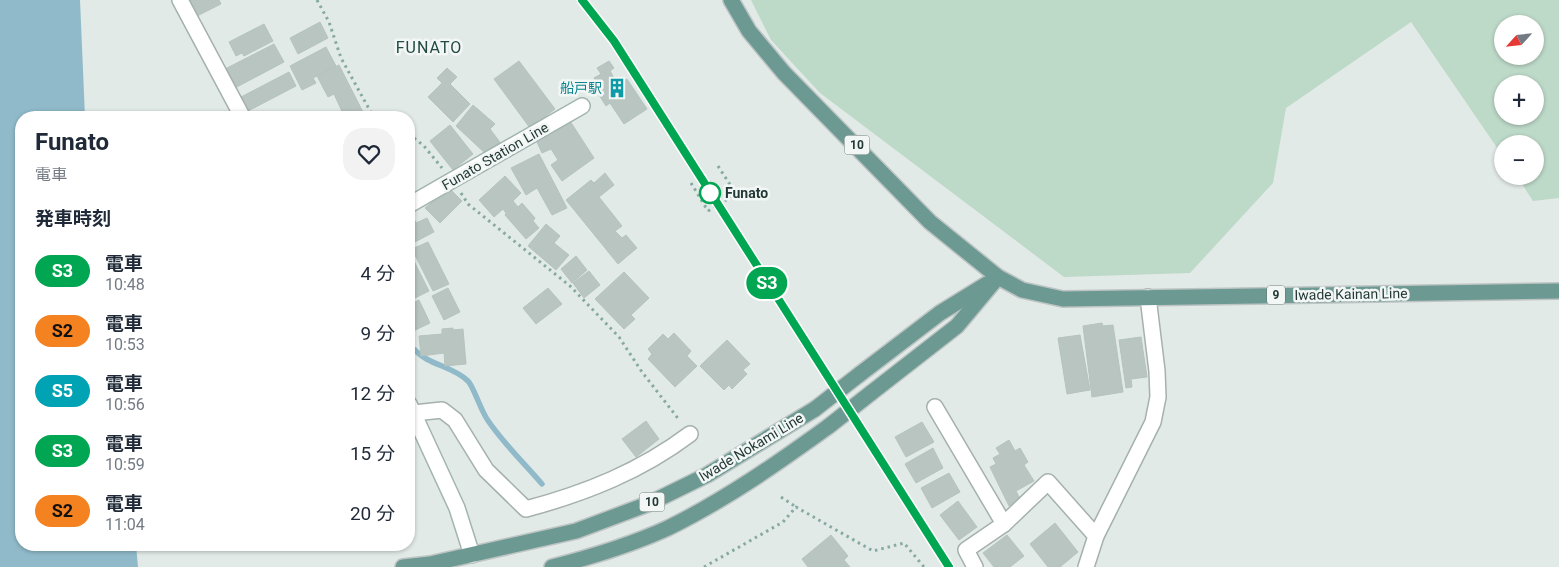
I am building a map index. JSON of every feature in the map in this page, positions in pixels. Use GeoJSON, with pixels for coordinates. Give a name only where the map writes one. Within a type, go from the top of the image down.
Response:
{"type":"FeatureCollection","features":[{"type":"Feature","properties":{"kind":"main road","name":"10"},"geometry":{"type":"LineString","coordinates":[[731,0],[749,31],[784,73],[930,222],[998,277]]}},
{"type":"Feature","properties":{"kind":"main road","name":"Iwade Kainan Line"},"geometry":{"type":"LineString","coordinates":[[998,277],[1022,290],[1063,299],[1559,291]]}},
{"type":"Feature","properties":{"kind":"main road","name":"Iwade Nokami Line"},"geometry":{"type":"LineString","coordinates":[[403,567],[475,561],[576,531],[648,504],[708,475],[815,408],[940,313],[998,277]]}},
{"type":"Feature","properties":{"kind":"main road","name":"Iwade Nokami Line"},"geometry":{"type":"LineString","coordinates":[[552,567],[595,556],[667,528],[724,497],[784,459],[830,426],[956,326],[998,277]]}},
{"type":"Feature","properties":{"kind":"street"},"geometry":{"type":"LineString","coordinates":[[180,0],[239,111]]}},
{"type":"Feature","properties":{"kind":"street","name":"Funato Station Line"},"geometry":{"type":"LineString","coordinates":[[415,202],[582,106]]}},
{"type":"Feature","properties":{"kind":"street"},"geometry":{"type":"LineString","coordinates":[[1086,567],[1096,536],[1153,422],[1158,397],[1157,370],[1148,297]]}},
{"type":"Feature","properties":{"kind":"street"},"geometry":{"type":"LineString","coordinates":[[935,407],[1004,524]]}},
{"type":"Feature","properties":{"kind":"street"},"geometry":{"type":"LineString","coordinates":[[415,408],[442,410],[455,420],[486,470],[526,509],[616,480],[674,446],[690,434]]}},
{"type":"Feature","properties":{"kind":"street"},"geometry":{"type":"LineString","coordinates":[[415,417],[457,508],[475,561]]}},
{"type":"Feature","properties":{"kind":"street"},"geometry":{"type":"LineString","coordinates":[[975,567],[966,550],[1004,524],[1048,482],[1096,536]]}},
{"type":"Feature","properties":{"kind":"path"},"geometry":{"type":"LineString","coordinates":[[317,0],[330,22],[341,58],[370,111]]}},
{"type":"Feature","properties":{"kind":"path"},"geometry":{"type":"LineString","coordinates":[[415,139],[424,146],[452,180],[468,204],[570,286],[619,337],[642,372],[690,434]]}},
{"type":"Feature","properties":{"kind":"path"},"geometry":{"type":"LineString","coordinates":[[690,183],[708,211],[736,194],[718,166]]}},
{"type":"Feature","properties":{"kind":"path"},"geometry":{"type":"LineString","coordinates":[[781,497],[873,551],[904,542],[924,567]]}},
{"type":"Feature","properties":{"kind":"path"},"geometry":{"type":"LineString","coordinates":[[704,567],[783,522],[796,507]]}},
{"type":"Feature","properties":{"kind":"green space"},"geometry":{"type":"Polygon","coordinates":[[[751,0],[1559,0],[1559,198],[1533,201],[1523,185],[1544,185],[1544,135],[1494,135],[1494,143],[1411,22],[1286,108],[1273,183],[1190,273],[1064,277],[820,93],[771,40],[751,0]]]}},
{"type":"Feature","properties":{"kind":"water"},"geometry":{"type":"Polygon","coordinates":[[[0,0],[80,0],[85,111],[15,111],[15,551],[137,551],[138,567],[0,567],[0,0]]]}},
{"type":"Feature","properties":{"kind":"building"},"geometry":{"type":"Polygon","coordinates":[[[188,0],[219,0],[221,4],[197,16],[188,0]]]}},
{"type":"Feature","properties":{"kind":"building"},"geometry":{"type":"Polygon","coordinates":[[[320,22],[328,38],[298,54],[290,38],[320,22]]]}},
{"type":"Feature","properties":{"kind":"building"},"geometry":{"type":"Polygon","coordinates":[[[264,24],[273,41],[244,56],[242,53],[236,56],[229,42],[264,24]]]}},
{"type":"Feature","properties":{"kind":"building"},"geometry":{"type":"Polygon","coordinates":[[[274,44],[284,62],[235,88],[225,69],[274,44]]]}},
{"type":"Feature","properties":{"kind":"building"},"geometry":{"type":"Polygon","coordinates":[[[326,47],[336,66],[313,78],[316,83],[302,90],[290,66],[326,47]]]}},
{"type":"Feature","properties":{"kind":"building"},"geometry":{"type":"Polygon","coordinates":[[[519,61],[555,109],[530,128],[494,79],[519,61]]]}},
{"type":"Feature","properties":{"kind":"building","name":"船戸駅"},"geometry":{"type":"Polygon","coordinates":[[[609,61],[614,68],[610,71],[618,85],[627,79],[647,109],[624,124],[610,103],[606,106],[599,95],[603,92],[594,78],[601,74],[597,68],[609,61]]]}},
{"type":"Feature","properties":{"kind":"building"},"geometry":{"type":"Polygon","coordinates":[[[339,65],[362,111],[342,111],[334,94],[328,97],[317,76],[339,65]]]}},
{"type":"Feature","properties":{"kind":"building"},"geometry":{"type":"Polygon","coordinates":[[[447,68],[457,77],[450,84],[470,104],[453,122],[428,97],[442,83],[437,78],[447,68]]]}},
{"type":"Feature","properties":{"kind":"building"},"geometry":{"type":"Polygon","coordinates":[[[289,72],[296,86],[248,111],[241,97],[289,72]]]}},
{"type":"Feature","properties":{"kind":"building"},"geometry":{"type":"Polygon","coordinates":[[[473,105],[495,124],[490,129],[502,145],[487,155],[456,126],[473,105]]]}},
{"type":"Feature","properties":{"kind":"building"},"geometry":{"type":"Polygon","coordinates":[[[570,121],[594,158],[562,181],[551,165],[558,160],[551,149],[542,153],[536,140],[570,121]]]}},
{"type":"Feature","properties":{"kind":"building"},"geometry":{"type":"Polygon","coordinates":[[[450,125],[473,154],[453,170],[430,141],[450,125]]]}},
{"type":"Feature","properties":{"kind":"building"},"geometry":{"type":"Polygon","coordinates":[[[539,154],[567,208],[552,215],[537,188],[526,195],[511,168],[539,154]]]}},
{"type":"Feature","properties":{"kind":"building"},"geometry":{"type":"Polygon","coordinates":[[[605,173],[614,185],[599,197],[622,226],[615,231],[622,238],[626,235],[637,248],[618,264],[566,200],[591,180],[594,183],[605,173]]]}},
{"type":"Feature","properties":{"kind":"building"},"geometry":{"type":"Polygon","coordinates":[[[505,176],[521,193],[513,201],[518,207],[522,203],[535,218],[533,221],[539,228],[526,239],[505,215],[506,213],[503,209],[494,217],[479,200],[505,176]]]}},
{"type":"Feature","properties":{"kind":"building"},"geometry":{"type":"Polygon","coordinates":[[[449,188],[462,201],[440,223],[425,208],[449,188]]]}},
{"type":"Feature","properties":{"kind":"building"},"geometry":{"type":"Polygon","coordinates":[[[427,218],[434,232],[415,242],[415,221],[416,223],[427,218]]]}},
{"type":"Feature","properties":{"kind":"building"},"geometry":{"type":"Polygon","coordinates":[[[546,224],[560,236],[554,243],[569,255],[556,270],[528,246],[546,224]]]}},
{"type":"Feature","properties":{"kind":"building"},"geometry":{"type":"Polygon","coordinates":[[[428,242],[449,284],[433,291],[415,255],[415,248],[428,242]]]}},
{"type":"Feature","properties":{"kind":"building"},"geometry":{"type":"Polygon","coordinates":[[[576,256],[587,270],[572,283],[561,269],[576,256]]]}},
{"type":"Feature","properties":{"kind":"building"},"geometry":{"type":"Polygon","coordinates":[[[415,263],[429,291],[415,298],[415,263]]]}},
{"type":"Feature","properties":{"kind":"building"},"geometry":{"type":"Polygon","coordinates":[[[589,271],[600,285],[584,298],[573,283],[589,271]]]}},
{"type":"Feature","properties":{"kind":"building"},"geometry":{"type":"Polygon","coordinates":[[[624,272],[649,298],[631,315],[635,319],[624,329],[595,299],[624,272]]]}},
{"type":"Feature","properties":{"kind":"building"},"geometry":{"type":"Polygon","coordinates":[[[448,288],[460,312],[444,320],[432,296],[448,288]]]}},
{"type":"Feature","properties":{"kind":"building"},"geometry":{"type":"Polygon","coordinates":[[[548,288],[562,304],[536,324],[523,308],[548,288]]]}},
{"type":"Feature","properties":{"kind":"building"},"geometry":{"type":"Polygon","coordinates":[[[419,300],[430,323],[415,330],[415,302],[419,300]]]}},
{"type":"Feature","properties":{"kind":"building"},"geometry":{"type":"Polygon","coordinates":[[[1102,323],[1103,326],[1113,325],[1123,392],[1092,397],[1083,326],[1102,323]]]}},
{"type":"Feature","properties":{"kind":"building"},"geometry":{"type":"Polygon","coordinates":[[[453,328],[453,330],[463,329],[466,364],[445,366],[444,353],[421,356],[419,336],[442,334],[442,329],[453,328]]]}},
{"type":"Feature","properties":{"kind":"building"},"geometry":{"type":"Polygon","coordinates":[[[674,333],[691,351],[687,356],[697,366],[675,387],[648,359],[652,354],[648,349],[663,334],[668,339],[674,333]]]}},
{"type":"Feature","properties":{"kind":"building"},"geometry":{"type":"Polygon","coordinates":[[[1080,335],[1090,390],[1067,394],[1058,338],[1080,335]]]}},
{"type":"Feature","properties":{"kind":"building"},"geometry":{"type":"Polygon","coordinates":[[[1141,337],[1147,377],[1131,379],[1132,387],[1126,388],[1119,340],[1141,337]]]}},
{"type":"Feature","properties":{"kind":"building"},"geometry":{"type":"Polygon","coordinates":[[[727,340],[750,364],[743,370],[747,374],[732,389],[729,385],[724,390],[700,366],[727,340]]]}},
{"type":"Feature","properties":{"kind":"building"},"geometry":{"type":"Polygon","coordinates":[[[646,421],[659,439],[636,457],[622,439],[646,421]]]}},
{"type":"Feature","properties":{"kind":"building"},"geometry":{"type":"Polygon","coordinates":[[[922,422],[934,442],[906,457],[895,437],[922,422]]]}},
{"type":"Feature","properties":{"kind":"building"},"geometry":{"type":"Polygon","coordinates":[[[1009,440],[1015,451],[1020,448],[1028,462],[1024,465],[1034,481],[1016,491],[1020,499],[1009,506],[990,467],[996,464],[993,458],[1000,454],[996,448],[1009,440]]]}},
{"type":"Feature","properties":{"kind":"building"},"geometry":{"type":"Polygon","coordinates":[[[933,448],[943,468],[916,483],[905,464],[933,448]]]}},
{"type":"Feature","properties":{"kind":"building"},"geometry":{"type":"Polygon","coordinates":[[[949,473],[960,492],[932,508],[921,488],[949,473]]]}},
{"type":"Feature","properties":{"kind":"building"},"geometry":{"type":"Polygon","coordinates":[[[958,501],[977,527],[959,540],[940,515],[958,501]]]}},
{"type":"Feature","properties":{"kind":"building"},"geometry":{"type":"Polygon","coordinates":[[[1055,523],[1078,552],[1060,567],[1048,567],[1030,544],[1055,523]]]}},
{"type":"Feature","properties":{"kind":"building"},"geometry":{"type":"Polygon","coordinates":[[[831,535],[848,556],[844,560],[850,567],[808,567],[802,559],[831,535]]]}},
{"type":"Feature","properties":{"kind":"building"},"geometry":{"type":"Polygon","coordinates":[[[1007,535],[1024,556],[1010,567],[994,567],[983,553],[1007,535]]]}},
{"type":"Feature","properties":{"kind":"waterway"},"geometry":{"type":"LineString","coordinates":[[415,350],[420,355],[455,372],[468,381],[489,422],[542,484]]}},
{"type":"Feature","properties":{"kind":"railway"},"geometry":{"type":"LineString","coordinates":[[582,0],[614,41],[949,567]]}},
{"type":"Feature","properties":{"kind":"train","name":"S3"},"geometry":{"type":"LineString","coordinates":[[582,0],[614,41],[949,567]]}},
{"type":"Feature","properties":{"kind":"place","name":"船戸駅"},"geometry":{"type":"Point","coordinates":[617,88]}},
{"type":"Feature","properties":{"kind":"place","name":"Funato"},"geometry":{"type":"Point","coordinates":[710,193]}},
{"type":"Feature","properties":{"kind":"district","name":"FUNATO"},"geometry":{"type":"Point","coordinates":[429,47]}}]}
